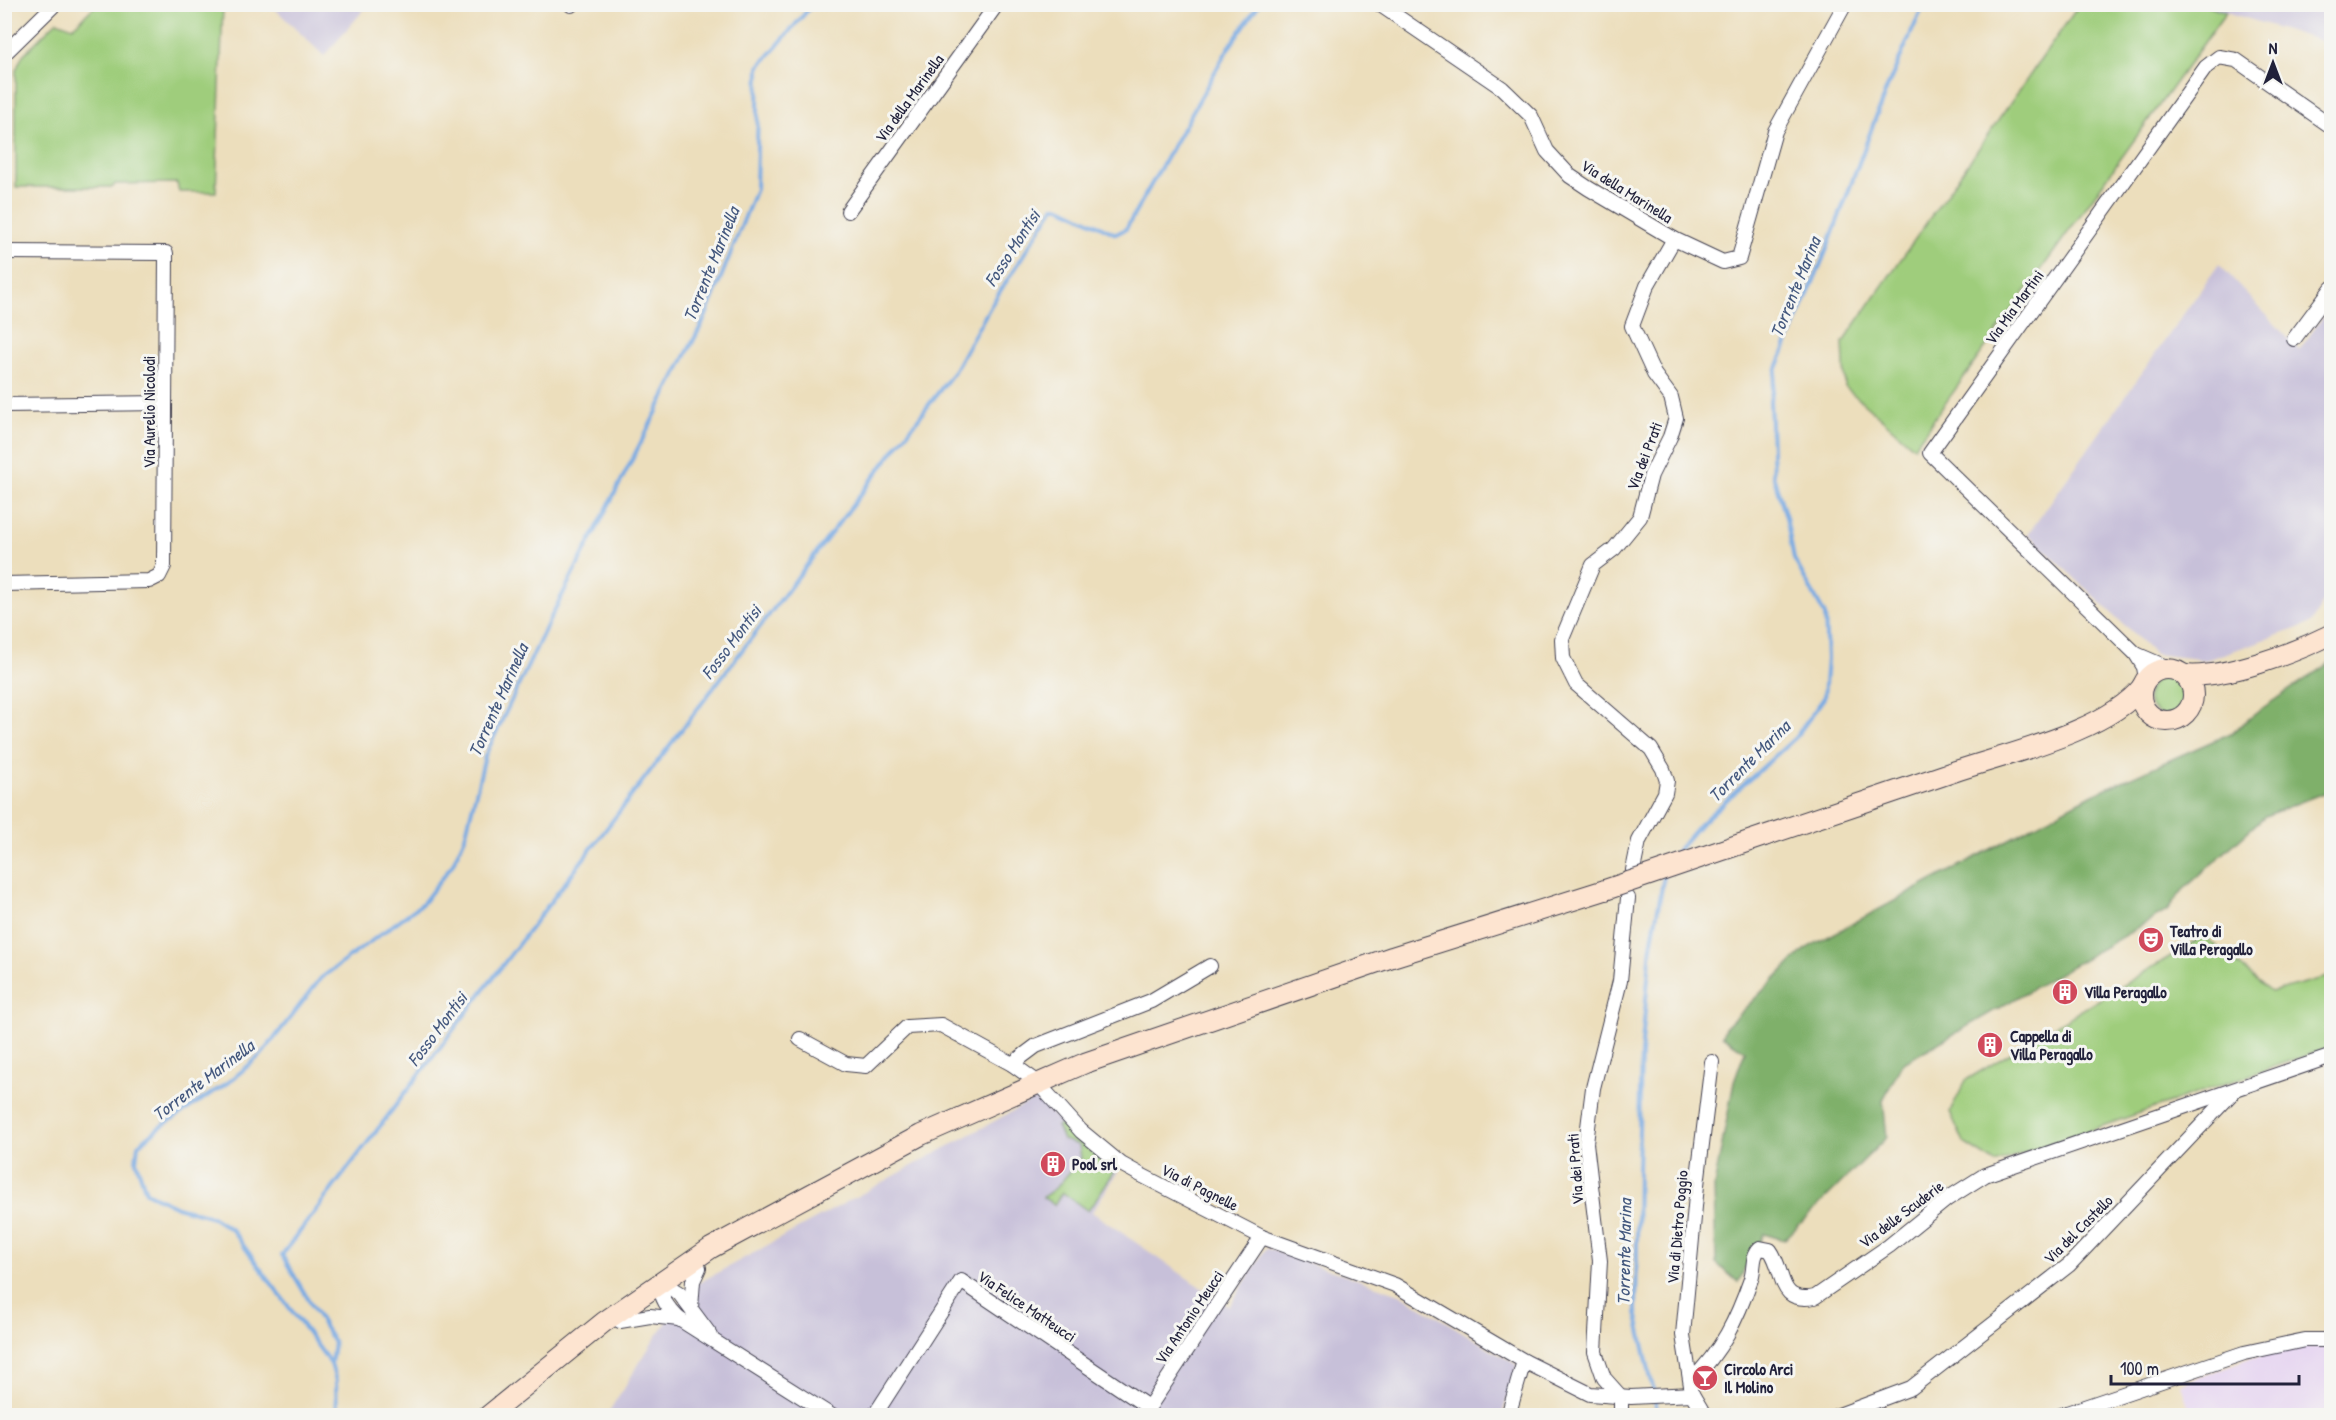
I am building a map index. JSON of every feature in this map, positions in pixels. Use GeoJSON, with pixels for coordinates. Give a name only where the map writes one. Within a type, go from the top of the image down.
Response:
{"type":"FeatureCollection","features":[{"type":"Feature","properties":{"kind":"main road"},"geometry":{"type":"LineString","coordinates":[[574,1348],[620,1321],[665,1288],[711,1248],[921,1135],[1037,1082],[1392,957],[1605,890],[2063,735],[2112,714],[2132,700],[2144,683],[2158,671],[2216,675],[2313,644],[2331,634]]}},
{"type":"Feature","properties":{"kind":"main road"},"geometry":{"type":"LineString","coordinates":[[2178,672],[2192,687],[2192,702]]}},
{"type":"Feature","properties":{"kind":"main road"},"geometry":{"type":"LineString","coordinates":[[2112,714],[2151,716],[2172,721],[2185,715],[2202,687],[2216,675]]}},
{"type":"Feature","properties":{"kind":"main road"},"geometry":{"type":"LineString","coordinates":[[2144,683],[2142,703],[2151,716]]}},
{"type":"Feature","properties":{"kind":"main road"},"geometry":{"type":"LineString","coordinates":[[488,1416],[604,1322],[699,1268],[756,1225]]}},
{"type":"Feature","properties":{"kind":"street"},"geometry":{"type":"LineString","coordinates":[[4,54],[55,4]]}},
{"type":"Feature","properties":{"kind":"street","name":"Via della Marinella"},"geometry":{"type":"LineString","coordinates":[[848,212],[997,4]]}},
{"type":"Feature","properties":{"kind":"street","name":"Via della Marinella"},"geometry":{"type":"LineString","coordinates":[[1379,4],[1502,88],[1531,116],[1547,151],[1570,176],[1674,239]]}},
{"type":"Feature","properties":{"kind":"street"},"geometry":{"type":"LineString","coordinates":[[1674,239],[1723,262],[1739,258],[1775,131],[1845,4]]}},
{"type":"Feature","properties":{"kind":"street","name":"Via Mia Martini"},"geometry":{"type":"LineString","coordinates":[[2144,683],[2144,667],[2136,654],[1930,453],[2206,67],[2219,57],[2236,60],[2331,127]]}},
{"type":"Feature","properties":{"kind":"street","name":"Via dei Prati"},"geometry":{"type":"LineString","coordinates":[[1633,870],[1639,841],[1665,793],[1667,781],[1651,749],[1576,684],[1563,658],[1562,639],[1593,566],[1614,549],[1640,517],[1651,475],[1670,437],[1676,418],[1671,397],[1654,374],[1632,326],[1647,286],[1674,239]]}},
{"type":"Feature","properties":{"kind":"street","name":"Via Aurelio Nicolodi"},"geometry":{"type":"LineString","coordinates":[[4,252],[166,253],[164,566],[159,576],[149,581],[4,584]]}},
{"type":"Feature","properties":{"kind":"street"},"geometry":{"type":"LineString","coordinates":[[2294,339],[2331,288]]}},
{"type":"Feature","properties":{"kind":"street"},"geometry":{"type":"LineString","coordinates":[[4,405],[165,403]]}},
{"type":"Feature","properties":{"kind":"street","name":"Via Mia Martini"},"geometry":{"type":"LineString","coordinates":[[2136,654],[2178,672]]}},
{"type":"Feature","properties":{"kind":"street","name":"Via dei Prati"},"geometry":{"type":"LineString","coordinates":[[1626,1397],[1604,1377],[1595,1352],[1600,1261],[1586,1143],[1593,1088],[1620,981],[1628,898]]}},
{"type":"Feature","properties":{"kind":"street"},"geometry":{"type":"LineString","coordinates":[[1012,1064],[1036,1046],[1151,1001],[1210,966]]}},
{"type":"Feature","properties":{"kind":"street","name":"Via di Pagnelle"},"geometry":{"type":"LineString","coordinates":[[800,1039],[846,1064],[866,1066],[907,1027],[941,1025],[1012,1064],[1037,1082],[1080,1131],[1122,1164],[1262,1237],[1395,1285],[1524,1361],[1590,1394],[1626,1397],[1688,1390]]}},
{"type":"Feature","properties":{"kind":"street","name":"Via del Castello"},"geometry":{"type":"LineString","coordinates":[[1836,1416],[1911,1388],[2069,1265],[2237,1089],[2331,1056]]}},
{"type":"Feature","properties":{"kind":"street","name":"Via di Dietro Poggio"},"geometry":{"type":"LineString","coordinates":[[1688,1390],[1683,1335],[1696,1195],[1712,1062]]}},
{"type":"Feature","properties":{"kind":"street","name":"Via delle Scuderie"},"geometry":{"type":"LineString","coordinates":[[1688,1390],[1714,1359],[1733,1323],[1752,1276],[1753,1261],[1760,1248],[1766,1248],[1775,1256],[1780,1276],[1792,1296],[1800,1299],[1815,1297],[1889,1246],[1947,1199],[1985,1174],[2237,1089]]}},
{"type":"Feature","properties":{"kind":"street","name":"Via Antonio Meucci"},"geometry":{"type":"LineString","coordinates":[[1146,1412],[1262,1237]]}},
{"type":"Feature","properties":{"kind":"street"},"geometry":{"type":"LineString","coordinates":[[691,1308],[693,1281],[699,1268]]}},
{"type":"Feature","properties":{"kind":"street","name":"Via Felice Matteucci"},"geometry":{"type":"LineString","coordinates":[[874,1416],[961,1281],[1146,1412]]}},
{"type":"Feature","properties":{"kind":"street"},"geometry":{"type":"LineString","coordinates":[[665,1288],[691,1308],[711,1336]]}},
{"type":"Feature","properties":{"kind":"street"},"geometry":{"type":"LineString","coordinates":[[665,1288],[666,1303],[680,1319],[711,1336],[832,1416]]}},
{"type":"Feature","properties":{"kind":"street"},"geometry":{"type":"LineString","coordinates":[[620,1321],[650,1316],[680,1319]]}},
{"type":"Feature","properties":{"kind":"street"},"geometry":{"type":"LineString","coordinates":[[2058,1416],[2244,1353],[2305,1340],[2331,1340]]}},
{"type":"Feature","properties":{"kind":"street"},"geometry":{"type":"LineString","coordinates":[[1508,1416],[1524,1361]]}},
{"type":"Feature","properties":{"kind":"street"},"geometry":{"type":"LineString","coordinates":[[1688,1390],[1705,1416]]}},
{"type":"Feature","properties":{"kind":"street"},"geometry":{"type":"LineString","coordinates":[[1621,1416],[1626,1397]]}},
{"type":"Feature","properties":{"kind":"shaded area"},"geometry":{"type":"Polygon","coordinates":[[[271,5],[368,5],[324,56],[271,5]]]}},
{"type":"Feature","properties":{"kind":"shaded area"},"geometry":{"type":"Polygon","coordinates":[[[2205,5],[2331,5],[2331,44],[2226,12],[2205,5]]]}},
{"type":"Feature","properties":{"kind":"shaded area"},"geometry":{"type":"Polygon","coordinates":[[[2219,264],[2299,350],[2331,306],[2331,590],[2310,624],[2206,660],[2155,654],[2028,534],[2219,264]]]}},
{"type":"Feature","properties":{"kind":"shaded area"},"geometry":{"type":"Polygon","coordinates":[[[1035,1099],[1118,1172],[1092,1212],[1229,1307],[1266,1248],[1400,1294],[1517,1365],[1502,1415],[606,1416],[654,1340],[693,1286],[1035,1099]]]}},
{"type":"Feature","properties":{"kind":"shaded area"},"geometry":{"type":"Polygon","coordinates":[[[2331,1346],[2331,1415],[2191,1415],[2181,1384],[2247,1359],[2297,1347],[2331,1346]]]}},
{"type":"Feature","properties":{"kind":"green space"},"geometry":{"type":"Polygon","coordinates":[[[2205,4],[2226,12],[1914,447],[1845,387],[1843,342],[2079,5],[2205,4]]]}},
{"type":"Feature","properties":{"kind":"green space"},"geometry":{"type":"Polygon","coordinates":[[[96,5],[223,5],[216,192],[179,192],[177,183],[115,184],[113,187],[16,187],[16,70],[23,55],[57,21],[73,27],[96,5]]]}},
{"type":"Feature","properties":{"kind":"green space"},"geometry":{"type":"Polygon","coordinates":[[[2331,662],[2331,790],[2265,816],[2183,890],[2167,911],[1902,1064],[1883,1100],[1887,1137],[1784,1240],[1764,1234],[1738,1282],[1716,1263],[1714,1186],[1734,1082],[1745,1051],[1722,1036],[1725,1028],[1805,949],[2093,794],[2231,733],[2264,707],[2331,662]]]}},
{"type":"Feature","properties":{"kind":"green space"},"geometry":{"type":"Polygon","coordinates":[[[2168,676],[2176,677],[2182,682],[2187,688],[2187,704],[2182,710],[2176,715],[2168,716],[2160,715],[2154,710],[2149,704],[2148,696],[2149,688],[2154,682],[2160,677],[2168,676]]]}},
{"type":"Feature","properties":{"kind":"green space"},"geometry":{"type":"Polygon","coordinates":[[[2204,936],[2271,992],[2331,976],[2331,1047],[1995,1163],[1964,1143],[1950,1112],[1966,1080],[2204,936]]]}},
{"type":"Feature","properties":{"kind":"green space"},"geometry":{"type":"Polygon","coordinates":[[[1061,1124],[1114,1172],[1088,1211],[1062,1192],[1054,1205],[1043,1197],[1057,1187],[1081,1158],[1079,1145],[1063,1140],[1057,1126],[1061,1124]]]}},
{"type":"Feature","properties":{"kind":"waterway","name":"Torrente Marinella"},"geometry":{"type":"LineString","coordinates":[[337,1416],[336,1381],[331,1364],[232,1230],[210,1216],[177,1207],[146,1192],[136,1161],[138,1145],[160,1127],[229,1082],[262,1054],[321,978],[423,903],[452,865],[465,837],[485,756],[551,617],[705,318],[756,189],[759,67],[813,4]]}},
{"type":"Feature","properties":{"kind":"waterway","name":"Fosso Montisi"},"geometry":{"type":"LineString","coordinates":[[331,1364],[334,1343],[282,1255],[953,373],[990,307],[1054,207],[1061,207],[1116,234],[1126,229],[1228,49],[1259,4]]}},
{"type":"Feature","properties":{"kind":"waterway","name":"Torrente Marina"},"geometry":{"type":"LineString","coordinates":[[1669,860],[1700,824],[1795,738],[1824,698],[1827,658],[1825,615],[1794,559],[1786,517],[1773,475],[1770,401],[1777,368],[1827,249],[1886,90],[1924,4]]}},
{"type":"Feature","properties":{"kind":"waterway","name":"Torrente Marina"},"geometry":{"type":"LineString","coordinates":[[1654,1393],[1636,1312],[1638,1169],[1641,1054],[1651,946],[1664,876]]}},
{"type":"Feature","properties":{"kind":"waterway","name":"Torrente Marina"},"geometry":{"type":"LineString","coordinates":[[1655,1400],[1658,1416]]}},
{"type":"Feature","properties":{"kind":"place","name":"Teatro di Villa Peragallo"},"geometry":{"type":"Point","coordinates":[2151,940]}},
{"type":"Feature","properties":{"kind":"place","name":"Villa Peragallo"},"geometry":{"type":"Point","coordinates":[2065,992]}},
{"type":"Feature","properties":{"kind":"place","name":"Cappella di Villa Peragallo"},"geometry":{"type":"Point","coordinates":[1990,1045]}},
{"type":"Feature","properties":{"kind":"place","name":"Pool srl"},"geometry":{"type":"Point","coordinates":[1053,1164]}},
{"type":"Feature","properties":{"kind":"place","name":"Circolo Arci Il Molino"},"geometry":{"type":"Point","coordinates":[1705,1378]}}]}
